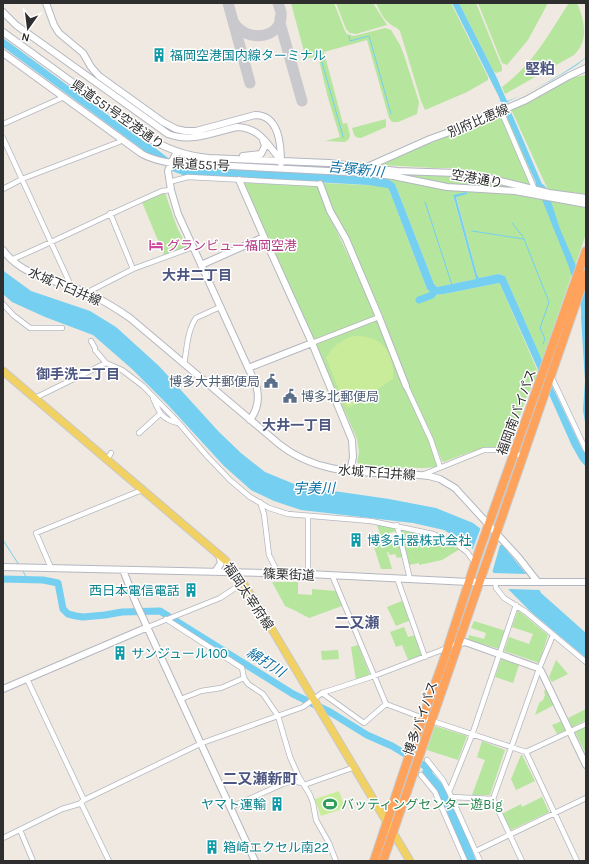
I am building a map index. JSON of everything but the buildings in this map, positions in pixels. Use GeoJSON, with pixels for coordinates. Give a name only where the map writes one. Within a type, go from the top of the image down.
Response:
{"type":"FeatureCollection","features":[{"type":"Feature","properties":{"kind":"highway","name":"福岡南バイパス"},"geometry":{"type":"LineString","coordinates":[[480,582],[545,392],[552,377],[577,298],[584,284],[582,273],[586,251]]}},
{"type":"Feature","properties":{"kind":"highway","name":"福岡南バイパス"},"geometry":{"type":"LineString","coordinates":[[469,582],[574,285],[582,273]]}},
{"type":"Feature","properties":{"kind":"highway","name":"博多バイパス"},"geometry":{"type":"LineString","coordinates":[[383,861],[423,758],[427,720],[447,648],[469,582]]}},
{"type":"Feature","properties":{"kind":"highway","name":"博多バイパス"},"geometry":{"type":"LineString","coordinates":[[374,861],[407,762],[427,720],[458,644],[480,582]]}},
{"type":"Feature","properties":{"kind":"main road","name":"福岡太宰府線"},"geometry":{"type":"LineString","coordinates":[[3,371],[225,560],[235,572],[308,690],[315,698],[320,709],[410,861]]}},
{"type":"Feature","properties":{"kind":"street"},"geometry":{"type":"LineString","coordinates":[[46,3],[54,26],[59,33],[83,52],[91,67],[99,76],[163,122],[176,129],[196,131],[255,115],[268,118],[275,126],[281,149],[281,169]]}},
{"type":"Feature","properties":{"kind":"street"},"geometry":{"type":"LineString","coordinates":[[3,12],[16,25],[162,130],[175,136],[191,138],[237,127],[246,128],[260,134],[281,160]]}},
{"type":"Feature","properties":{"kind":"street","name":"県道551号空港通り"},"geometry":{"type":"LineString","coordinates":[[4,32],[145,135],[160,145],[177,152],[199,157],[281,160],[367,167]]}},
{"type":"Feature","properties":{"kind":"street"},"geometry":{"type":"LineString","coordinates":[[73,44],[83,57],[84,61],[80,71]]}},
{"type":"Feature","properties":{"kind":"street","name":"県道551号"},"geometry":{"type":"LineString","coordinates":[[3,53],[121,139],[149,158],[159,161],[172,160],[281,169],[362,173],[393,176],[447,187],[535,192]]}},
{"type":"Feature","properties":{"kind":"street","name":"別府比恵線"},"geometry":{"type":"LineString","coordinates":[[367,167],[430,139],[466,126],[526,100],[586,68]]}},
{"type":"Feature","properties":{"kind":"street"},"geometry":{"type":"LineString","coordinates":[[3,124],[64,97]]}},
{"type":"Feature","properties":{"kind":"street"},"geometry":{"type":"LineString","coordinates":[[505,109],[535,192]]}},
{"type":"Feature","properties":{"kind":"street"},"geometry":{"type":"LineString","coordinates":[[228,159],[261,154],[265,146],[260,134]]}},
{"type":"Feature","properties":{"kind":"street"},"geometry":{"type":"LineString","coordinates":[[3,138],[72,288]]}},
{"type":"Feature","properties":{"kind":"street"},"geometry":{"type":"LineString","coordinates":[[3,189],[22,179],[119,142],[121,139]]}},
{"type":"Feature","properties":{"kind":"street"},"geometry":{"type":"LineString","coordinates":[[177,152],[168,171],[171,190],[182,224],[248,368],[258,394],[256,409],[250,420]]}},
{"type":"Feature","properties":{"kind":"street","name":"空港通り"},"geometry":{"type":"LineString","coordinates":[[367,167],[397,171],[468,175],[550,195],[586,198]]}},
{"type":"Feature","properties":{"kind":"street"},"geometry":{"type":"LineString","coordinates":[[169,182],[188,177],[320,184],[330,211],[346,239],[406,386],[431,440],[440,467]]}},
{"type":"Feature","properties":{"kind":"street"},"geometry":{"type":"LineString","coordinates":[[239,180],[312,343],[352,440],[353,457],[350,472]]}},
{"type":"Feature","properties":{"kind":"street"},"geometry":{"type":"LineString","coordinates":[[11,260],[162,191],[171,190]]}},
{"type":"Feature","properties":{"kind":"street"},"geometry":{"type":"LineString","coordinates":[[550,195],[586,204]]}},
{"type":"Feature","properties":{"kind":"street"},"geometry":{"type":"LineString","coordinates":[[110,214],[133,269]]}},
{"type":"Feature","properties":{"kind":"street"},"geometry":{"type":"LineString","coordinates":[[201,265],[264,237]]}},
{"type":"Feature","properties":{"kind":"street"},"geometry":{"type":"LineString","coordinates":[[88,294],[90,291],[133,269],[193,247]]}},
{"type":"Feature","properties":{"kind":"street","name":"水城下臼井線"},"geometry":{"type":"LineString","coordinates":[[3,250],[11,260],[26,271],[46,280],[88,294],[130,318],[285,449],[301,458],[315,464],[350,472],[422,475],[440,479],[455,488],[488,528],[519,558],[534,581]]}},
{"type":"Feature","properties":{"kind":"street"},"geometry":{"type":"LineString","coordinates":[[3,304],[30,328],[62,328]]}},
{"type":"Feature","properties":{"kind":"street"},"geometry":{"type":"LineString","coordinates":[[184,364],[190,328],[194,321],[196,318],[220,306]]}},
{"type":"Feature","properties":{"kind":"street"},"geometry":{"type":"LineString","coordinates":[[248,368],[379,317]]}},
{"type":"Feature","properties":{"kind":"street"},"geometry":{"type":"LineString","coordinates":[[91,341],[95,350],[106,363],[122,370],[134,378],[151,394],[230,480],[250,497],[269,508],[288,514],[372,521],[433,534],[455,543],[476,560]]}},
{"type":"Feature","properties":{"kind":"street"},"geometry":{"type":"LineString","coordinates":[[35,398],[106,363]]}},
{"type":"Feature","properties":{"kind":"street"},"geometry":{"type":"LineString","coordinates":[[552,377],[586,450]]}},
{"type":"Feature","properties":{"kind":"street"},"geometry":{"type":"LineString","coordinates":[[151,394],[160,414],[173,422],[179,423]]}},
{"type":"Feature","properties":{"kind":"street"},"geometry":{"type":"LineString","coordinates":[[139,433],[160,414]]}},
{"type":"Feature","properties":{"kind":"street"},"geometry":{"type":"LineString","coordinates":[[422,475],[484,450],[500,450],[523,456]]}},
{"type":"Feature","properties":{"kind":"street"},"geometry":{"type":"LineString","coordinates":[[107,460],[111,453]]}},
{"type":"Feature","properties":{"kind":"street"},"geometry":{"type":"LineString","coordinates":[[51,568],[36,533],[142,490]]}},
{"type":"Feature","properties":{"kind":"street"},"geometry":{"type":"LineString","coordinates":[[260,502],[264,514],[269,555],[278,574]]}},
{"type":"Feature","properties":{"kind":"street"},"geometry":{"type":"LineString","coordinates":[[308,516],[308,574]]}},
{"type":"Feature","properties":{"kind":"street"},"geometry":{"type":"LineString","coordinates":[[397,526],[410,579]]}},
{"type":"Feature","properties":{"kind":"street"},"geometry":{"type":"LineString","coordinates":[[215,572],[221,563],[219,555]]}},
{"type":"Feature","properties":{"kind":"street","name":"篠栗街道"},"geometry":{"type":"LineString","coordinates":[[3,567],[308,574],[469,582],[586,582]]}},
{"type":"Feature","properties":{"kind":"street"},"geometry":{"type":"LineString","coordinates":[[123,570],[136,603],[202,743],[255,861]]}},
{"type":"Feature","properties":{"kind":"street"},"geometry":{"type":"LineString","coordinates":[[332,575],[386,704],[427,720],[526,752],[586,724]]}},
{"type":"Feature","properties":{"kind":"street"},"geometry":{"type":"LineString","coordinates":[[397,578],[425,657]]}},
{"type":"Feature","properties":{"kind":"street"},"geometry":{"type":"LineString","coordinates":[[495,582],[496,588],[504,598],[586,662]]}},
{"type":"Feature","properties":{"kind":"street"},"geometry":{"type":"LineString","coordinates":[[3,689],[167,618],[220,598],[243,583]]}},
{"type":"Feature","properties":{"kind":"street"},"geometry":{"type":"LineString","coordinates":[[449,792],[472,734],[516,606]]}},
{"type":"Feature","properties":{"kind":"street"},"geometry":{"type":"LineString","coordinates":[[167,618],[242,668],[244,678],[248,684],[263,694],[278,716],[285,744],[313,803],[316,820],[329,843],[336,861]]}},
{"type":"Feature","properties":{"kind":"street"},"geometry":{"type":"LineString","coordinates":[[522,861],[493,799],[539,669],[553,635]]}},
{"type":"Feature","properties":{"kind":"street"},"geometry":{"type":"LineString","coordinates":[[3,838],[62,809],[76,806],[83,801],[202,743],[304,707],[322,693],[374,676],[465,642],[539,669],[586,765]]}},
{"type":"Feature","properties":{"kind":"street"},"geometry":{"type":"LineString","coordinates":[[181,699],[201,691],[220,688],[244,678]]}},
{"type":"Feature","properties":{"kind":"street"},"geometry":{"type":"LineString","coordinates":[[27,679],[109,861]]}},
{"type":"Feature","properties":{"kind":"street"},"geometry":{"type":"LineString","coordinates":[[322,693],[364,723],[386,704]]}},
{"type":"Feature","properties":{"kind":"street"},"geometry":{"type":"LineString","coordinates":[[526,752],[577,861]]}},
{"type":"Feature","properties":{"kind":"street"},"geometry":{"type":"LineString","coordinates":[[423,758],[443,780],[480,861]]}},
{"type":"Feature","properties":{"kind":"street"},"geometry":{"type":"LineString","coordinates":[[231,807],[283,784],[293,781],[303,784],[355,767]]}},
{"type":"Feature","properties":{"kind":"street"},"geometry":{"type":"LineString","coordinates":[[418,772],[436,792],[465,861]]}},
{"type":"Feature","properties":{"kind":"street"},"geometry":{"type":"LineString","coordinates":[[452,797],[493,799]]}},
{"type":"Feature","properties":{"kind":"street"},"geometry":{"type":"LineString","coordinates":[[476,851],[586,798]]}},
{"type":"Feature","properties":{"kind":"street"},"geometry":{"type":"LineString","coordinates":[[20,830],[32,861]]}},
{"type":"Feature","properties":{"kind":"green space"},"geometry":{"type":"Polygon","coordinates":[[[291,3],[334,3],[345,31],[347,34],[354,36],[385,28],[391,30],[404,55],[419,102],[417,114],[398,122],[392,122],[389,118],[367,40],[324,52],[343,124],[347,123],[350,135],[349,139],[345,142],[325,141],[340,137],[328,98],[318,56],[306,59],[291,3]]]}},
{"type":"Feature","properties":{"kind":"green space"},"geometry":{"type":"Polygon","coordinates":[[[336,3],[373,3],[387,25],[356,34],[350,33],[346,29],[336,3]]]}},
{"type":"Feature","properties":{"kind":"green space"},"geometry":{"type":"Polygon","coordinates":[[[376,3],[451,3],[488,77],[488,80],[467,92],[425,110],[400,31],[385,19],[376,3]]]}},
{"type":"Feature","properties":{"kind":"green space"},"geometry":{"type":"Polygon","coordinates":[[[459,3],[476,3],[502,67],[502,71],[496,73],[493,70],[459,3]]]}},
{"type":"Feature","properties":{"kind":"green space"},"geometry":{"type":"Polygon","coordinates":[[[478,3],[548,3],[528,40],[507,65],[502,63],[478,3]]]}},
{"type":"Feature","properties":{"kind":"green space"},"geometry":{"type":"Polygon","coordinates":[[[569,3],[577,3],[584,24],[584,37],[579,49],[574,55],[505,94],[502,87],[523,68],[540,48],[569,3]]]}},
{"type":"Feature","properties":{"kind":"green space"},"geometry":{"type":"Polygon","coordinates":[[[586,75],[586,194],[548,190],[511,109],[532,101],[570,78],[586,75]]]}},
{"type":"Feature","properties":{"kind":"green space"},"geometry":{"type":"Polygon","coordinates":[[[510,110],[536,187],[488,175],[457,170],[454,168],[382,165],[381,162],[510,110]]]}},
{"type":"Feature","properties":{"kind":"green space"},"geometry":{"type":"Polygon","coordinates":[[[386,119],[386,127],[361,138],[354,134],[352,128],[386,119]]]}},
{"type":"Feature","properties":{"kind":"green space"},"geometry":{"type":"Polygon","coordinates":[[[338,167],[460,176],[516,188],[447,184],[353,171],[338,167]]]}},
{"type":"Feature","properties":{"kind":"green space"},"geometry":{"type":"Polygon","coordinates":[[[377,177],[446,189],[524,195],[586,208],[586,234],[542,360],[505,276],[498,274],[479,278],[477,275],[456,196],[467,194],[465,193],[453,196],[476,279],[437,287],[434,284],[395,184],[377,177]]]}},
{"type":"Feature","properties":{"kind":"green space"},"geometry":{"type":"Polygon","coordinates":[[[244,183],[317,185],[328,213],[377,316],[314,340],[267,239],[244,183]]]}},
{"type":"Feature","properties":{"kind":"green space"},"geometry":{"type":"Polygon","coordinates":[[[322,183],[388,187],[427,289],[431,292],[435,294],[442,294],[500,284],[538,372],[525,401],[508,449],[483,449],[467,453],[444,462],[442,461],[418,409],[382,314],[354,251],[332,210],[322,183]]]}},
{"type":"Feature","properties":{"kind":"green space"},"geometry":{"type":"Polygon","coordinates":[[[165,193],[177,227],[187,247],[164,255],[142,202],[165,193]]]}},
{"type":"Feature","properties":{"kind":"green space"},"geometry":{"type":"Polygon","coordinates":[[[378,320],[407,394],[428,439],[437,465],[436,467],[361,467],[357,462],[359,452],[357,439],[315,344],[378,320]]]}},
{"type":"Feature","properties":{"kind":"green space"},"geometry":{"type":"Polygon","coordinates":[[[352,336],[371,338],[384,346],[389,352],[392,360],[393,379],[349,408],[345,405],[326,358],[337,344],[352,336]]]}},
{"type":"Feature","properties":{"kind":"green space"},"geometry":{"type":"Polygon","coordinates":[[[377,525],[395,528],[396,531],[389,533],[393,546],[400,544],[403,557],[397,558],[395,554],[390,555],[387,552],[392,569],[381,569],[372,541],[381,537],[377,525]]]}},
{"type":"Feature","properties":{"kind":"green space"},"geometry":{"type":"Polygon","coordinates":[[[401,528],[439,538],[460,549],[442,560],[419,565],[419,563],[409,565],[401,528]]]}},
{"type":"Feature","properties":{"kind":"green space"},"geometry":{"type":"Polygon","coordinates":[[[272,582],[298,582],[298,594],[312,595],[312,589],[336,591],[342,606],[309,618],[285,606],[272,582]]]}},
{"type":"Feature","properties":{"kind":"green space"},"geometry":{"type":"Polygon","coordinates":[[[402,601],[411,620],[396,626],[387,607],[402,601]]]}},
{"type":"Feature","properties":{"kind":"green space"},"geometry":{"type":"Polygon","coordinates":[[[518,610],[548,635],[539,663],[504,651],[509,637],[529,644],[533,634],[512,627],[518,610]]]}},
{"type":"Feature","properties":{"kind":"green space"},"geometry":{"type":"Polygon","coordinates":[[[474,621],[506,631],[499,649],[468,640],[469,635],[484,639],[486,633],[471,628],[474,621]]]}},
{"type":"Feature","properties":{"kind":"green space"},"geometry":{"type":"Polygon","coordinates":[[[404,627],[408,637],[415,635],[422,655],[408,660],[402,645],[396,647],[390,632],[404,627]]]}},
{"type":"Feature","properties":{"kind":"green space"},"geometry":{"type":"Polygon","coordinates":[[[358,645],[370,675],[356,680],[351,647],[358,645]]]}},
{"type":"Feature","properties":{"kind":"green space"},"geometry":{"type":"Polygon","coordinates":[[[338,650],[339,659],[322,660],[321,651],[338,650]]]}},
{"type":"Feature","properties":{"kind":"green space"},"geometry":{"type":"Polygon","coordinates":[[[501,659],[519,665],[513,683],[495,677],[501,659]]]}},
{"type":"Feature","properties":{"kind":"green space"},"geometry":{"type":"Polygon","coordinates":[[[556,660],[568,674],[552,682],[549,677],[556,660]]]}},
{"type":"Feature","properties":{"kind":"green space"},"geometry":{"type":"Polygon","coordinates":[[[546,689],[554,705],[535,715],[539,703],[543,700],[545,695],[544,691],[546,689]]]}},
{"type":"Feature","properties":{"kind":"green space"},"geometry":{"type":"Polygon","coordinates":[[[586,709],[586,720],[572,727],[568,718],[586,709]]]}},
{"type":"Feature","properties":{"kind":"green space"},"geometry":{"type":"Polygon","coordinates":[[[562,721],[567,730],[557,734],[552,725],[562,721]]]}},
{"type":"Feature","properties":{"kind":"green space"},"geometry":{"type":"Polygon","coordinates":[[[435,726],[467,736],[458,760],[427,750],[435,726]]]}},
{"type":"Feature","properties":{"kind":"green space"},"geometry":{"type":"Polygon","coordinates":[[[586,727],[586,754],[575,732],[586,727]]]}},
{"type":"Feature","properties":{"kind":"green space"},"geometry":{"type":"Polygon","coordinates":[[[482,741],[505,750],[490,795],[472,795],[485,760],[477,757],[482,741]]]}},
{"type":"Feature","properties":{"kind":"green space"},"geometry":{"type":"Polygon","coordinates":[[[521,755],[535,781],[516,790],[511,779],[521,755]]]}},
{"type":"Feature","properties":{"kind":"green space","name":"バッティングセンター遊Big"},"geometry":{"type":"Polygon","coordinates":[[[339,791],[345,808],[321,816],[315,799],[339,791]]]}},
{"type":"Feature","properties":{"kind":"green space"},"geometry":{"type":"Polygon","coordinates":[[[542,797],[549,812],[511,830],[502,814],[521,804],[522,807],[542,797]]]}},
{"type":"Feature","properties":{"kind":"water"},"geometry":{"type":"Polygon","coordinates":[[[452,3],[459,3],[507,101],[538,87],[507,103],[508,110],[511,112],[542,184],[547,189],[560,229],[586,289],[586,428],[583,410],[585,381],[581,305],[569,267],[535,185],[536,183],[507,117],[504,104],[501,103],[452,3]]]}},
{"type":"Feature","properties":{"kind":"water"},"geometry":{"type":"Polygon","coordinates":[[[3,38],[157,151],[150,155],[3,47],[3,38]]]}},
{"type":"Feature","properties":{"kind":"water"},"geometry":{"type":"Polygon","coordinates":[[[319,50],[344,138],[343,138],[319,50]]]}},
{"type":"Feature","properties":{"kind":"water"},"geometry":{"type":"Polygon","coordinates":[[[586,57],[562,74],[553,79],[586,57]]]}},
{"type":"Feature","properties":{"kind":"water"},"geometry":{"type":"Polygon","coordinates":[[[180,165],[191,167],[377,177],[388,179],[395,184],[434,284],[437,287],[476,279],[453,195],[467,192],[467,194],[456,197],[477,275],[479,278],[498,274],[505,276],[552,386],[582,449],[586,454],[586,467],[572,446],[500,284],[442,294],[435,294],[429,291],[388,188],[368,185],[183,175],[172,171],[180,165]]]}},
{"type":"Feature","properties":{"kind":"water"},"geometry":{"type":"Polygon","coordinates":[[[3,269],[31,291],[90,311],[116,327],[159,366],[219,432],[241,453],[265,472],[299,486],[389,499],[436,508],[473,523],[503,546],[541,593],[586,633],[586,658],[531,612],[508,589],[469,545],[444,530],[413,523],[301,510],[274,501],[251,490],[224,466],[168,405],[132,369],[93,335],[45,317],[12,302],[3,294],[3,269]]]}},
{"type":"Feature","properties":{"kind":"water"},"geometry":{"type":"Polygon","coordinates":[[[424,763],[443,785],[468,839],[476,861],[466,861],[446,816],[422,774],[424,763]]]}},
{"type":"Feature","properties":{"kind":"pier"},"geometry":{"type":"Polygon","coordinates":[[[481,527],[502,545],[500,545],[492,573],[528,574],[541,590],[505,589],[472,551],[481,527]]]}},
{"type":"Feature","properties":{"kind":"waterway"},"geometry":{"type":"LineString","coordinates":[[349,36],[350,41],[369,36],[391,114]]}},
{"type":"Feature","properties":{"kind":"waterway","name":"吉塚新川"},"geometry":{"type":"LineString","coordinates":[[148,147],[173,166],[185,169]]}},
{"type":"Feature","properties":{"kind":"waterway"},"geometry":{"type":"LineString","coordinates":[[425,202],[452,285]]}},
{"type":"Feature","properties":{"kind":"waterway"},"geometry":{"type":"LineString","coordinates":[[512,223],[524,238]]}},
{"type":"Feature","properties":{"kind":"waterway"},"geometry":{"type":"LineString","coordinates":[[472,231],[524,239],[549,302],[540,328],[545,339],[543,344]]}},
{"type":"Feature","properties":{"kind":"waterway"},"geometry":{"type":"LineString","coordinates":[[419,300],[432,295],[435,291]]}},
{"type":"Feature","properties":{"kind":"waterway"},"geometry":{"type":"LineString","coordinates":[[3,540],[19,565]]}},
{"type":"Feature","properties":{"kind":"waterway"},"geometry":{"type":"LineString","coordinates":[[23,571],[27,579]]}},
{"type":"Feature","properties":{"kind":"waterway","name":"綿打川"},"geometry":{"type":"LineString","coordinates":[[3,579],[43,580],[58,583],[63,609],[68,614],[76,616],[83,617],[122,612],[160,611],[293,694],[330,712],[367,735],[392,746],[425,766],[429,771]]}},
{"type":"Feature","properties":{"kind":"taxiway"},"geometry":{"type":"LineString","coordinates":[[228,3],[250,83]]}},
{"type":"Feature","properties":{"kind":"taxiway"},"geometry":{"type":"LineString","coordinates":[[234,23],[240,30],[256,36],[271,32],[277,28],[280,21],[281,12],[278,3]]}},
{"type":"Feature","properties":{"kind":"taxiway"},"geometry":{"type":"LineString","coordinates":[[280,18],[280,23],[302,101]]}},
{"type":"Feature","properties":{"kind":"place","name":"福岡空港国内線ターミナル"},"geometry":{"type":"Point","coordinates":[159,55]}},
{"type":"Feature","properties":{"kind":"place","name":"グランビュー福岡空港"},"geometry":{"type":"Point","coordinates":[156,245]}},
{"type":"Feature","properties":{"kind":"place","name":"博多大井郵便局"},"geometry":{"type":"Point","coordinates":[271,381]}},
{"type":"Feature","properties":{"kind":"place","name":"博多北郵便局"},"geometry":{"type":"Point","coordinates":[290,396]}},
{"type":"Feature","properties":{"kind":"place","name":"博多計器株式会社"},"geometry":{"type":"Point","coordinates":[356,540]}},
{"type":"Feature","properties":{"kind":"place","name":"西日本電信電話"},"geometry":{"type":"Point","coordinates":[191,590]}},
{"type":"Feature","properties":{"kind":"place","name":"サンジュール100"},"geometry":{"type":"Point","coordinates":[120,653]}},
{"type":"Feature","properties":{"kind":"place","name":"ヤマト運輸"},"geometry":{"type":"Point","coordinates":[277,804]}},
{"type":"Feature","properties":{"kind":"place","name":"バッティングセンター遊Big"},"geometry":{"type":"Point","coordinates":[330,804]}},
{"type":"Feature","properties":{"kind":"place","name":"箱崎エクセル南22"},"geometry":{"type":"Point","coordinates":[212,847]}},
{"type":"Feature","properties":{"kind":"district","name":"堅粕"},"geometry":{"type":"Point","coordinates":[540,69]}},
{"type":"Feature","properties":{"kind":"district","name":"大井二丁目"},"geometry":{"type":"Point","coordinates":[197,275]}},
{"type":"Feature","properties":{"kind":"district","name":"御手洗二丁目"},"geometry":{"type":"Point","coordinates":[78,374]}},
{"type":"Feature","properties":{"kind":"district","name":"大井一丁目"},"geometry":{"type":"Point","coordinates":[297,425]}},
{"type":"Feature","properties":{"kind":"district","name":"二又瀬"},"geometry":{"type":"Point","coordinates":[357,623]}},
{"type":"Feature","properties":{"kind":"district","name":"二又瀬新町"},"geometry":{"type":"Point","coordinates":[260,779]}},
{"type":"Feature","properties":{"kind":"water label","name":"宇美川"},"geometry":{"type":"Point","coordinates":[314,488]}}]}
